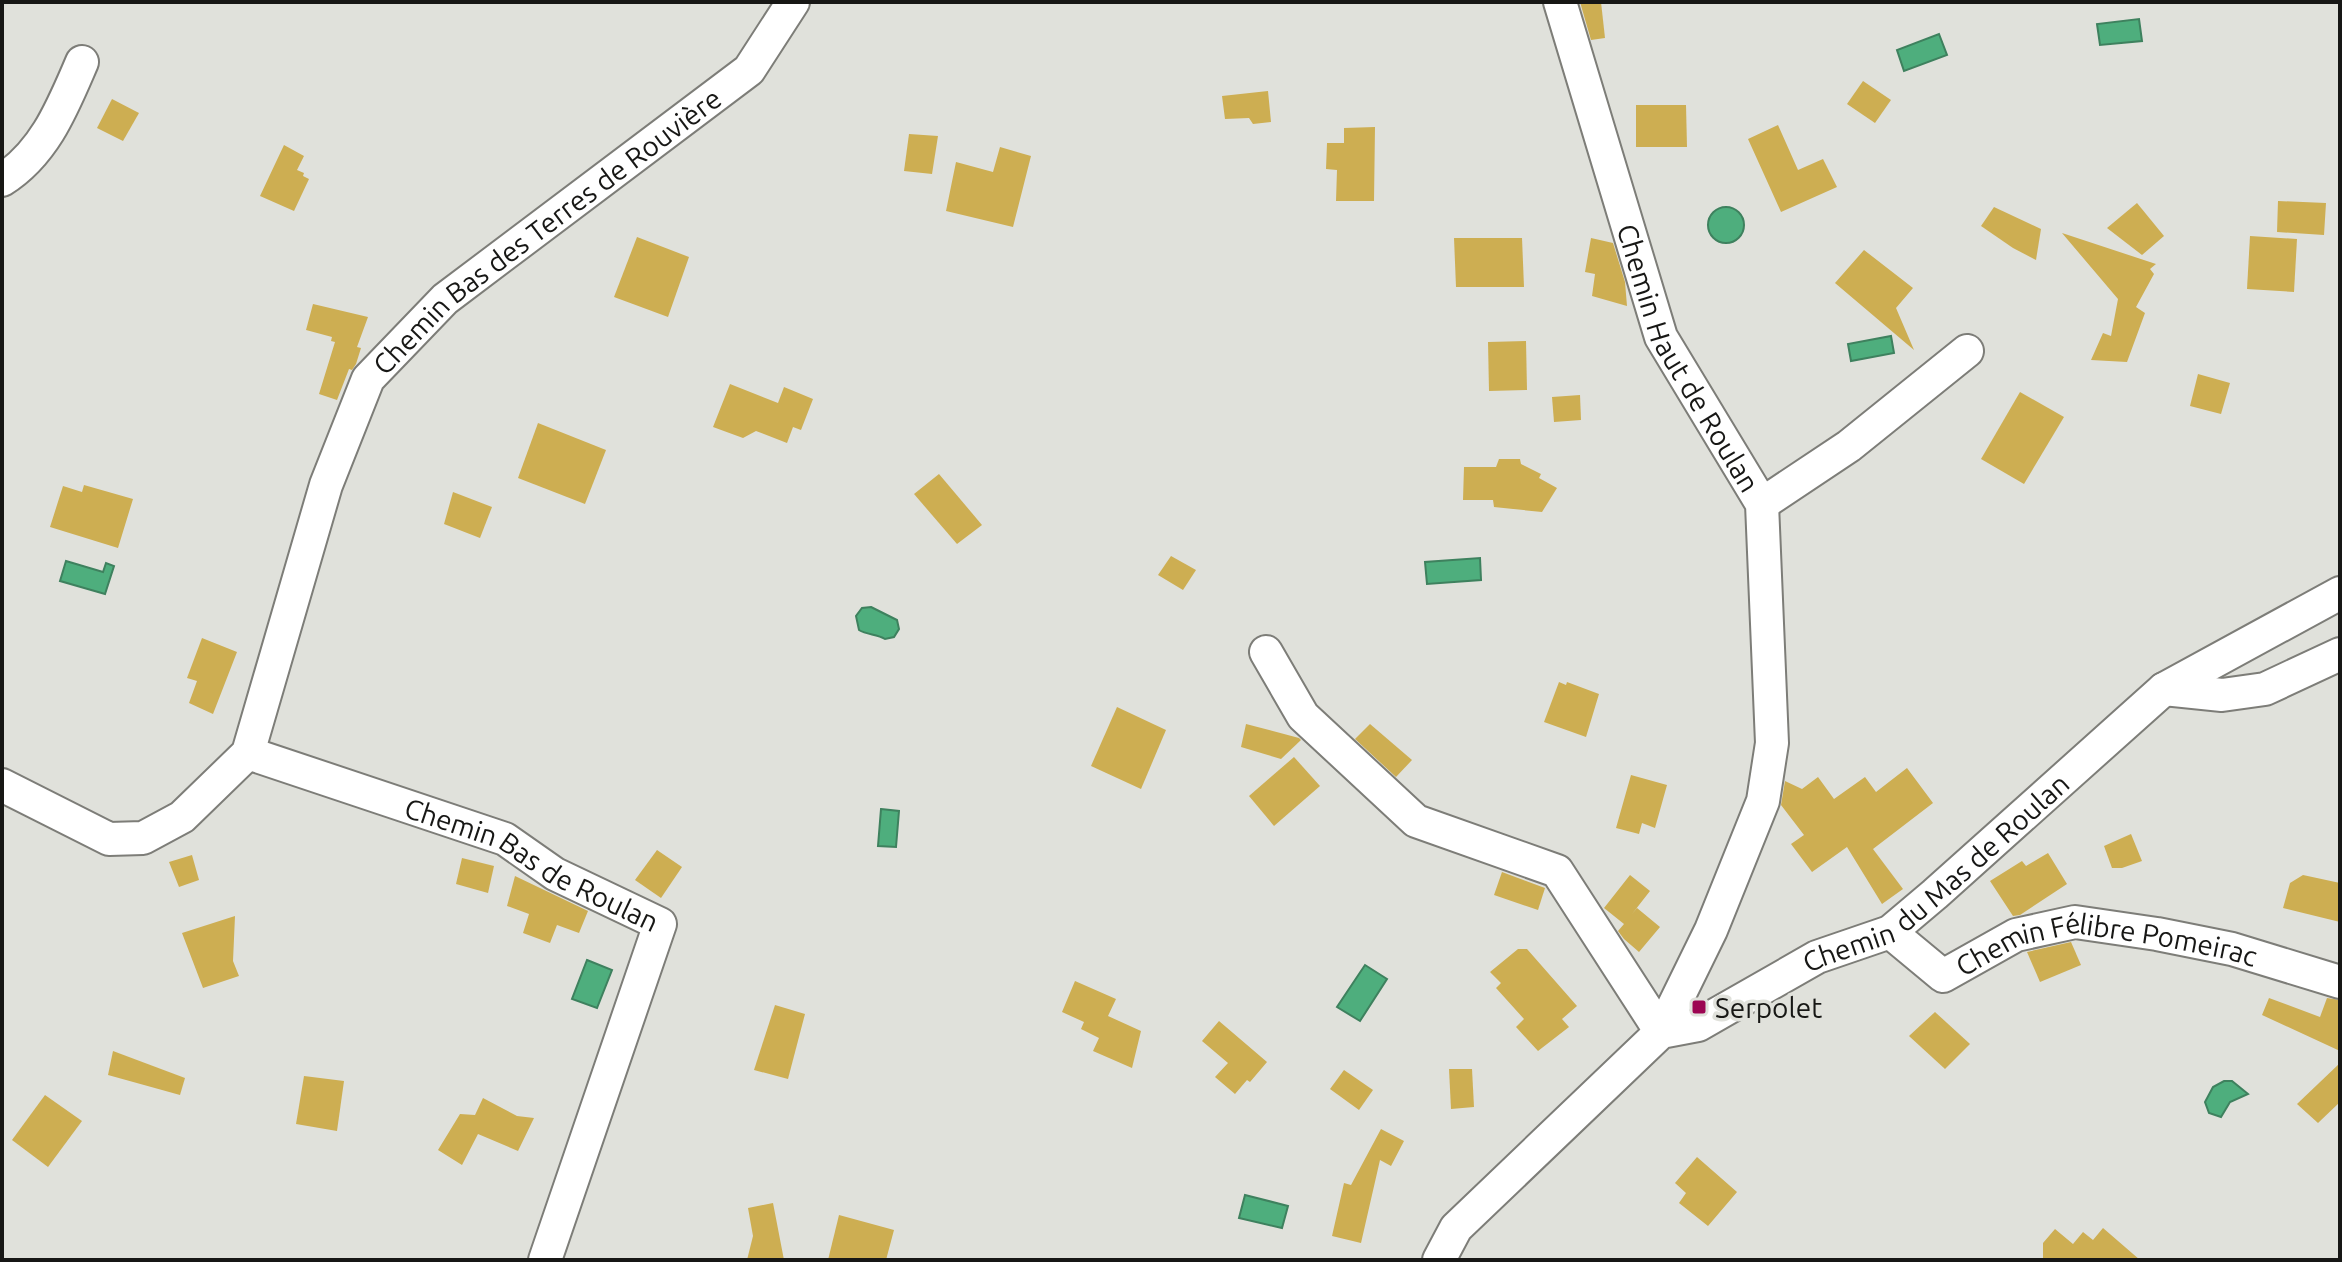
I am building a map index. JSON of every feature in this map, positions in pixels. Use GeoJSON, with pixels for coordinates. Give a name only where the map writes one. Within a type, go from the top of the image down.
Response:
{"type":"FeatureCollection","features":[{"type":"Feature","properties":{"kind":"street","name":"Chemin Bas des Terres de Rouvière"},"geometry":{"type":"LineString","coordinates":[[2,785],[109,839],[143,838],[182,817],[248,753],[326,485],[368,379],[445,299],[749,70],[793,2]]}},
{"type":"Feature","properties":{"kind":"street","name":"Chemin Haut de Roulan"},"geometry":{"type":"LineString","coordinates":[[1560,2],[1661,337],[1762,504],[1772,743],[1763,801],[1711,930],[1661,1032]]}},
{"type":"Feature","properties":{"kind":"street"},"geometry":{"type":"LineString","coordinates":[[2,180],[13,173],[52,129],[82,62]]}},
{"type":"Feature","properties":{"kind":"street"},"geometry":{"type":"LineString","coordinates":[[1762,504],[1849,446],[1967,351]]}},
{"type":"Feature","properties":{"kind":"street","name":"Chemin du Mas de Roulan"},"geometry":{"type":"LineString","coordinates":[[1661,1032],[1698,1025],[1817,957],[1890,932],[2164,689],[2340,593]]}},
{"type":"Feature","properties":{"kind":"street"},"geometry":{"type":"LineString","coordinates":[[1266,652],[1303,716],[1416,821],[1557,871],[1661,1032],[1456,1228],[1439,1260]]}},
{"type":"Feature","properties":{"kind":"street"},"geometry":{"type":"LineString","coordinates":[[2164,689],[2222,695],[2265,689],[2340,654]]}},
{"type":"Feature","properties":{"kind":"street","name":"Chemin Bas de Roulan"},"geometry":{"type":"LineString","coordinates":[[248,753],[505,839],[555,874],[660,924],[545,1260]]}},
{"type":"Feature","properties":{"kind":"street","name":"Chemin Félibre Pomeirac"},"geometry":{"type":"LineString","coordinates":[[1890,932],[1943,976],[2016,935],[2075,922],[2232,949],[2340,982]]}},
{"type":"Feature","properties":{"kind":"shaded area"},"geometry":{"type":"Polygon","coordinates":[[[2139,19],[2142,41],[2100,45],[2097,24],[2139,19]]]}},
{"type":"Feature","properties":{"kind":"shaded area"},"geometry":{"type":"Polygon","coordinates":[[[1939,34],[1947,55],[1904,71],[1897,50],[1939,34]]]}},
{"type":"Feature","properties":{"kind":"shaded area"},"geometry":{"type":"Polygon","coordinates":[[[1726,207],[1739,212],[1744,225],[1739,238],[1726,243],[1713,238],[1708,225],[1713,212],[1726,207]]]}},
{"type":"Feature","properties":{"kind":"shaded area"},"geometry":{"type":"Polygon","coordinates":[[[1891,336],[1894,353],[1851,361],[1848,344],[1891,336]]]}},
{"type":"Feature","properties":{"kind":"shaded area"},"geometry":{"type":"Polygon","coordinates":[[[1480,558],[1481,580],[1427,584],[1425,562],[1480,558]]]}},
{"type":"Feature","properties":{"kind":"shaded area"},"geometry":{"type":"Polygon","coordinates":[[[66,561],[103,572],[106,563],[114,566],[105,594],[60,581],[66,561]]]}},
{"type":"Feature","properties":{"kind":"shaded area"},"geometry":{"type":"Polygon","coordinates":[[[871,607],[897,620],[899,629],[894,637],[885,639],[859,630],[856,616],[862,608],[871,607]]]}},
{"type":"Feature","properties":{"kind":"shaded area"},"geometry":{"type":"Polygon","coordinates":[[[881,809],[899,811],[896,847],[878,846],[881,809]]]}},
{"type":"Feature","properties":{"kind":"shaded area"},"geometry":{"type":"Polygon","coordinates":[[[587,960],[612,970],[597,1008],[572,999],[587,960]]]}},
{"type":"Feature","properties":{"kind":"shaded area"},"geometry":{"type":"Polygon","coordinates":[[[1365,965],[1387,979],[1360,1021],[1337,1007],[1365,965]]]}},
{"type":"Feature","properties":{"kind":"shaded area"},"geometry":{"type":"Polygon","coordinates":[[[2224,1081],[2232,1081],[2248,1094],[2230,1102],[2221,1117],[2209,1113],[2205,1102],[2213,1087],[2224,1081]]]}},
{"type":"Feature","properties":{"kind":"shaded area"},"geometry":{"type":"Polygon","coordinates":[[[1245,1195],[1288,1206],[1282,1228],[1239,1218],[1245,1195]]]}},
{"type":"Feature","properties":{"kind":"building"},"geometry":{"type":"Polygon","coordinates":[[[1580,2],[1601,2],[1605,38],[1591,40],[1580,2]]]}},
{"type":"Feature","properties":{"kind":"building"},"geometry":{"type":"Polygon","coordinates":[[[1863,81],[1891,100],[1875,123],[1847,104],[1863,81]]]}},
{"type":"Feature","properties":{"kind":"building"},"geometry":{"type":"Polygon","coordinates":[[[1268,91],[1271,122],[1253,124],[1249,118],[1225,119],[1222,96],[1268,91]]]}},
{"type":"Feature","properties":{"kind":"building"},"geometry":{"type":"Polygon","coordinates":[[[112,99],[139,113],[123,141],[97,128],[112,99]]]}},
{"type":"Feature","properties":{"kind":"building"},"geometry":{"type":"Polygon","coordinates":[[[1636,105],[1686,105],[1687,147],[1636,147],[1636,105]]]}},
{"type":"Feature","properties":{"kind":"building"},"geometry":{"type":"Polygon","coordinates":[[[1778,125],[1798,170],[1823,159],[1837,187],[1781,212],[1748,139],[1778,125]]]}},
{"type":"Feature","properties":{"kind":"building"},"geometry":{"type":"Polygon","coordinates":[[[1375,127],[1374,201],[1336,201],[1337,170],[1326,169],[1327,143],[1344,143],[1344,128],[1375,127]]]}},
{"type":"Feature","properties":{"kind":"building"},"geometry":{"type":"Polygon","coordinates":[[[909,134],[938,136],[932,174],[904,171],[909,134]]]}},
{"type":"Feature","properties":{"kind":"building"},"geometry":{"type":"Polygon","coordinates":[[[284,145],[304,156],[297,170],[309,179],[294,211],[260,196],[284,145]]]}},
{"type":"Feature","properties":{"kind":"building"},"geometry":{"type":"Polygon","coordinates":[[[1000,147],[1031,156],[1013,227],[946,211],[956,162],[993,172],[1000,147]]]}},
{"type":"Feature","properties":{"kind":"building"},"geometry":{"type":"Polygon","coordinates":[[[2278,201],[2326,203],[2324,235],[2277,232],[2278,201]]]}},
{"type":"Feature","properties":{"kind":"building"},"geometry":{"type":"Polygon","coordinates":[[[2137,203],[2164,236],[2142,255],[2107,228],[2137,203]]]}},
{"type":"Feature","properties":{"kind":"building"},"geometry":{"type":"Polygon","coordinates":[[[1994,207],[2041,229],[2036,260],[1981,226],[1994,207]]]}},
{"type":"Feature","properties":{"kind":"building"},"geometry":{"type":"Polygon","coordinates":[[[2062,233],[2156,264],[2150,269],[2154,274],[2136,307],[2145,313],[2127,362],[2091,360],[2103,333],[2111,336],[2118,299],[2062,233]]]}},
{"type":"Feature","properties":{"kind":"building"},"geometry":{"type":"Polygon","coordinates":[[[2250,236],[2297,239],[2294,292],[2247,289],[2250,236]]]}},
{"type":"Feature","properties":{"kind":"building"},"geometry":{"type":"Polygon","coordinates":[[[637,237],[689,257],[668,317],[614,297],[637,237]]]}},
{"type":"Feature","properties":{"kind":"building"},"geometry":{"type":"Polygon","coordinates":[[[1454,238],[1522,238],[1524,287],[1456,287],[1454,238]]]}},
{"type":"Feature","properties":{"kind":"building"},"geometry":{"type":"Polygon","coordinates":[[[1591,238],[1613,243],[1625,282],[1627,306],[1592,296],[1595,274],[1585,272],[1591,238]]]}},
{"type":"Feature","properties":{"kind":"building"},"geometry":{"type":"Polygon","coordinates":[[[1864,250],[1913,288],[1896,308],[1914,350],[1835,283],[1864,250]]]}},
{"type":"Feature","properties":{"kind":"building"},"geometry":{"type":"Polygon","coordinates":[[[313,304],[368,317],[357,347],[361,348],[356,364],[352,370],[349,369],[337,400],[319,394],[335,342],[331,341],[332,337],[306,330],[313,304]]]}},
{"type":"Feature","properties":{"kind":"building"},"geometry":{"type":"Polygon","coordinates":[[[1526,341],[1527,390],[1489,391],[1488,342],[1526,341]]]}},
{"type":"Feature","properties":{"kind":"building"},"geometry":{"type":"Polygon","coordinates":[[[2198,374],[2230,383],[2221,414],[2190,406],[2198,374]]]}},
{"type":"Feature","properties":{"kind":"building"},"geometry":{"type":"Polygon","coordinates":[[[730,384],[778,403],[784,387],[813,399],[801,430],[793,427],[787,443],[756,431],[743,438],[713,427],[730,384]]]}},
{"type":"Feature","properties":{"kind":"building"},"geometry":{"type":"Polygon","coordinates":[[[2020,392],[2064,417],[2024,484],[1981,459],[2020,392]]]}},
{"type":"Feature","properties":{"kind":"building"},"geometry":{"type":"Polygon","coordinates":[[[1580,395],[1581,420],[1554,422],[1552,397],[1580,395]]]}},
{"type":"Feature","properties":{"kind":"building"},"geometry":{"type":"Polygon","coordinates":[[[538,423],[606,450],[585,504],[518,478],[538,423]]]}},
{"type":"Feature","properties":{"kind":"building"},"geometry":{"type":"Polygon","coordinates":[[[1499,459],[1520,459],[1521,464],[1541,474],[1539,478],[1557,488],[1542,512],[1494,507],[1493,500],[1463,500],[1464,467],[1496,467],[1499,459]]]}},
{"type":"Feature","properties":{"kind":"building"},"geometry":{"type":"Polygon","coordinates":[[[939,474],[982,525],[957,544],[914,494],[939,474]]]}},
{"type":"Feature","properties":{"kind":"building"},"geometry":{"type":"Polygon","coordinates":[[[84,485],[133,499],[118,548],[50,527],[63,486],[82,492],[84,485]]]}},
{"type":"Feature","properties":{"kind":"building"},"geometry":{"type":"Polygon","coordinates":[[[453,492],[492,507],[480,538],[444,524],[453,492]]]}},
{"type":"Feature","properties":{"kind":"building"},"geometry":{"type":"Polygon","coordinates":[[[1171,556],[1196,570],[1183,590],[1158,575],[1171,556]]]}},
{"type":"Feature","properties":{"kind":"building"},"geometry":{"type":"Polygon","coordinates":[[[202,638],[237,652],[213,714],[189,703],[197,681],[187,678],[202,638]]]}},
{"type":"Feature","properties":{"kind":"building"},"geometry":{"type":"Polygon","coordinates":[[[1559,682],[1599,694],[1586,737],[1544,722],[1559,682]]]}},
{"type":"Feature","properties":{"kind":"building"},"geometry":{"type":"Polygon","coordinates":[[[1117,707],[1166,730],[1141,789],[1091,766],[1117,707]]]}},
{"type":"Feature","properties":{"kind":"building"},"geometry":{"type":"Polygon","coordinates":[[[1246,724],[1301,740],[1281,759],[1241,747],[1246,724]]]}},
{"type":"Feature","properties":{"kind":"building"},"geometry":{"type":"Polygon","coordinates":[[[1370,724],[1412,760],[1396,777],[1355,739],[1370,724]]]}},
{"type":"Feature","properties":{"kind":"building"},"geometry":{"type":"Polygon","coordinates":[[[1294,757],[1320,786],[1274,826],[1249,796],[1294,757]]]}},
{"type":"Feature","properties":{"kind":"building"},"geometry":{"type":"Polygon","coordinates":[[[1907,768],[1933,803],[1873,849],[1903,889],[1882,904],[1847,847],[1812,872],[1791,844],[1804,835],[1781,805],[1785,781],[1802,789],[1818,777],[1834,799],[1865,777],[1876,792],[1907,768]]]}},
{"type":"Feature","properties":{"kind":"building"},"geometry":{"type":"Polygon","coordinates":[[[1631,775],[1667,785],[1655,828],[1642,823],[1639,834],[1616,828],[1631,775]]]}},
{"type":"Feature","properties":{"kind":"building"},"geometry":{"type":"Polygon","coordinates":[[[2131,834],[2142,861],[2112,868],[2104,846],[2131,834]]]}},
{"type":"Feature","properties":{"kind":"building"},"geometry":{"type":"Polygon","coordinates":[[[657,850],[682,867],[661,898],[635,880],[657,850]]]}},
{"type":"Feature","properties":{"kind":"building"},"geometry":{"type":"Polygon","coordinates":[[[2048,853],[2067,884],[2020,915],[2013,916],[1990,881],[2022,861],[2026,866],[2048,853]]]}},
{"type":"Feature","properties":{"kind":"building"},"geometry":{"type":"Polygon","coordinates":[[[192,855],[199,880],[179,887],[169,862],[192,855]]]}},
{"type":"Feature","properties":{"kind":"building"},"geometry":{"type":"Polygon","coordinates":[[[462,858],[494,866],[488,893],[456,884],[462,858]]]}},
{"type":"Feature","properties":{"kind":"building"},"geometry":{"type":"Polygon","coordinates":[[[1502,872],[1545,888],[1538,910],[1494,895],[1502,872]]]}},
{"type":"Feature","properties":{"kind":"building"},"geometry":{"type":"Polygon","coordinates":[[[1630,875],[1650,891],[1632,914],[1637,908],[1660,927],[1639,952],[1618,931],[1624,924],[1604,908],[1630,875]]]}},
{"type":"Feature","properties":{"kind":"building"},"geometry":{"type":"Polygon","coordinates":[[[2303,875],[2340,883],[2340,922],[2283,908],[2290,883],[2303,875]]]}},
{"type":"Feature","properties":{"kind":"building"},"geometry":{"type":"Polygon","coordinates":[[[515,876],[588,911],[579,933],[557,925],[550,943],[523,933],[529,914],[507,906],[515,876]]]}},
{"type":"Feature","properties":{"kind":"building"},"geometry":{"type":"Polygon","coordinates":[[[235,916],[233,961],[239,976],[203,988],[182,933],[235,916]]]}},
{"type":"Feature","properties":{"kind":"building"},"geometry":{"type":"Polygon","coordinates":[[[2071,942],[2081,965],[2040,982],[2027,952],[2071,942]]]}},
{"type":"Feature","properties":{"kind":"building"},"geometry":{"type":"Polygon","coordinates":[[[1518,949],[1527,949],[1577,1006],[1562,1019],[1569,1027],[1538,1051],[1516,1027],[1524,1019],[1496,988],[1501,983],[1490,972],[1518,949]]]}},
{"type":"Feature","properties":{"kind":"building"},"geometry":{"type":"Polygon","coordinates":[[[1075,981],[1116,999],[1108,1016],[1141,1031],[1132,1068],[1093,1051],[1099,1038],[1081,1029],[1084,1022],[1062,1012],[1075,981]]]}},
{"type":"Feature","properties":{"kind":"building"},"geometry":{"type":"Polygon","coordinates":[[[2269,998],[2320,1017],[2327,998],[2340,1000],[2340,1051],[2262,1015],[2269,998]]]}},
{"type":"Feature","properties":{"kind":"building"},"geometry":{"type":"Polygon","coordinates":[[[775,1005],[805,1014],[788,1079],[754,1070],[775,1005]]]}},
{"type":"Feature","properties":{"kind":"building"},"geometry":{"type":"Polygon","coordinates":[[[1935,1012],[1970,1044],[1945,1069],[1909,1036],[1935,1012]]]}},
{"type":"Feature","properties":{"kind":"building"},"geometry":{"type":"Polygon","coordinates":[[[1219,1021],[1267,1062],[1235,1094],[1215,1077],[1228,1063],[1202,1041],[1219,1021]]]}},
{"type":"Feature","properties":{"kind":"building"},"geometry":{"type":"Polygon","coordinates":[[[113,1051],[185,1078],[180,1095],[108,1075],[113,1051]]]}},
{"type":"Feature","properties":{"kind":"building"},"geometry":{"type":"Polygon","coordinates":[[[2340,1063],[2340,1102],[2318,1123],[2297,1104],[2340,1063]]]}},
{"type":"Feature","properties":{"kind":"building"},"geometry":{"type":"Polygon","coordinates":[[[1449,1069],[1472,1069],[1474,1107],[1451,1109],[1449,1069]]]}},
{"type":"Feature","properties":{"kind":"building"},"geometry":{"type":"Polygon","coordinates":[[[1344,1070],[1373,1090],[1359,1110],[1330,1089],[1344,1070]]]}},
{"type":"Feature","properties":{"kind":"building"},"geometry":{"type":"Polygon","coordinates":[[[304,1076],[344,1081],[337,1131],[296,1124],[304,1076]]]}},
{"type":"Feature","properties":{"kind":"building"},"geometry":{"type":"Polygon","coordinates":[[[45,1095],[82,1121],[48,1167],[12,1140],[45,1095]]]}},
{"type":"Feature","properties":{"kind":"building"},"geometry":{"type":"Polygon","coordinates":[[[483,1098],[517,1116],[534,1118],[518,1151],[478,1134],[462,1165],[438,1150],[460,1114],[475,1115],[483,1098]]]}},
{"type":"Feature","properties":{"kind":"building"},"geometry":{"type":"Polygon","coordinates":[[[1381,1129],[1404,1141],[1391,1166],[1380,1160],[1361,1243],[1332,1236],[1344,1183],[1351,1185],[1381,1129]]]}},
{"type":"Feature","properties":{"kind":"building"},"geometry":{"type":"Polygon","coordinates":[[[1697,1157],[1737,1192],[1708,1226],[1679,1203],[1686,1193],[1675,1183],[1697,1157]]]}},
{"type":"Feature","properties":{"kind":"building"},"geometry":{"type":"Polygon","coordinates":[[[773,1203],[784,1260],[747,1260],[753,1236],[748,1208],[773,1203]]]}},
{"type":"Feature","properties":{"kind":"building"},"geometry":{"type":"Polygon","coordinates":[[[839,1215],[894,1230],[886,1260],[828,1260],[839,1215]]]}},
{"type":"Feature","properties":{"kind":"building"},"geometry":{"type":"Polygon","coordinates":[[[2103,1228],[2140,1260],[2043,1260],[2043,1243],[2055,1229],[2073,1244],[2083,1232],[2093,1240],[2103,1228]]]}},
{"type":"Feature","properties":{"kind":"place","name":"Serpolet"},"geometry":{"type":"Point","coordinates":[1699,1007]}}]}
